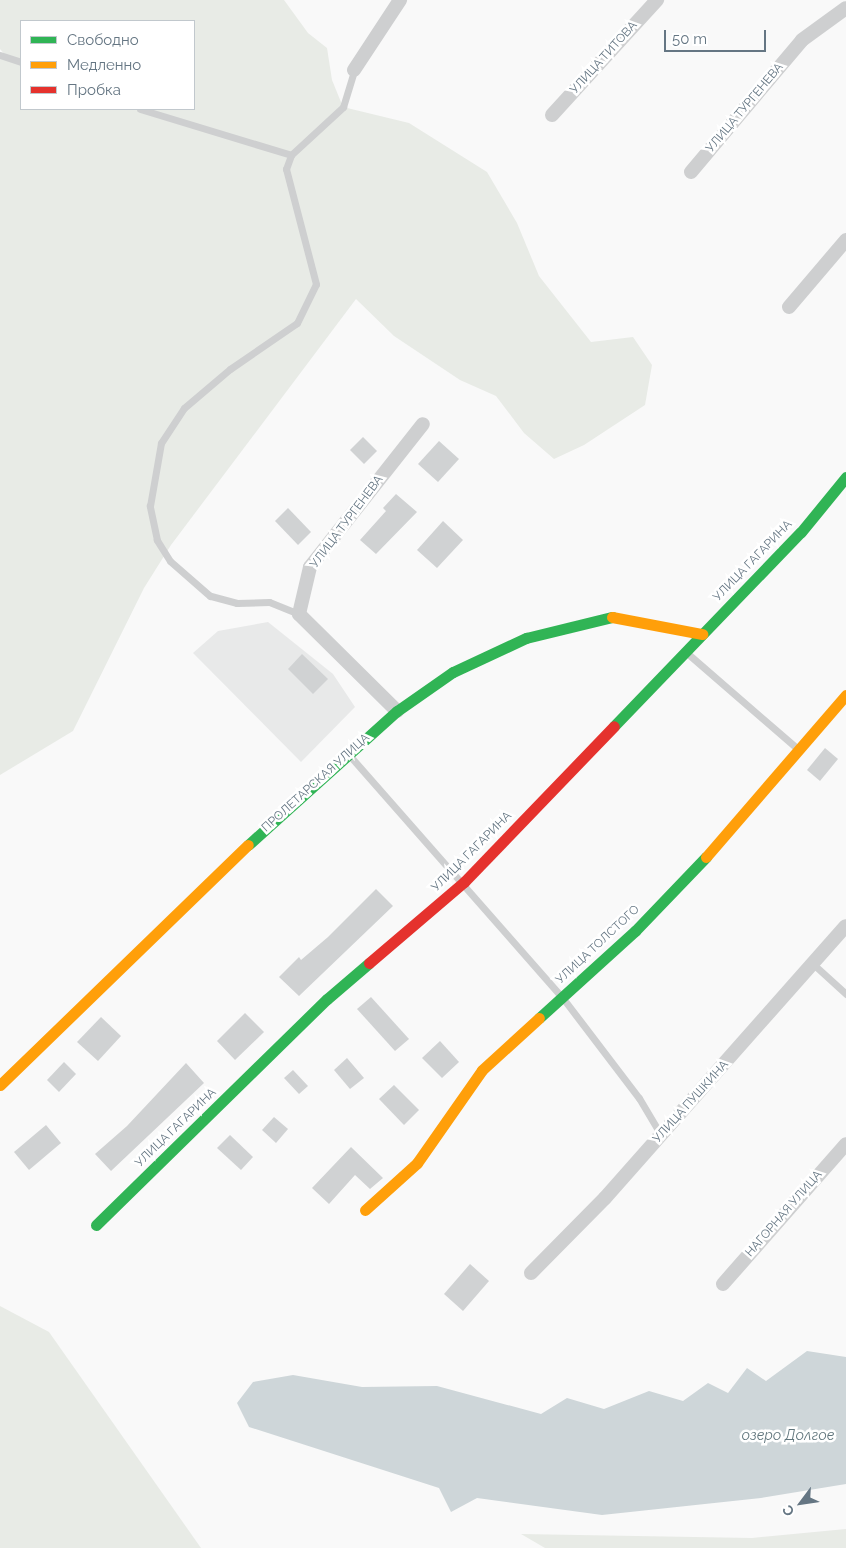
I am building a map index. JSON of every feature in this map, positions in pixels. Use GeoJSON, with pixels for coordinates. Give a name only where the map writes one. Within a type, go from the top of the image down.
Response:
{"type":"FeatureCollection","features":[{"type":"Feature","properties":{"kind":"street"},"geometry":{"type":"LineString","coordinates":[[354,70],[400,0]]}},
{"type":"Feature","properties":{"kind":"street","name":"УЛИЦА ТИТОВА"},"geometry":{"type":"LineString","coordinates":[[552,115],[657,0]]}},
{"type":"Feature","properties":{"kind":"street","name":"УЛИЦА ТУРГЕНЕВА"},"geometry":{"type":"LineString","coordinates":[[691,172],[802,40],[846,8]]}},
{"type":"Feature","properties":{"kind":"street"},"geometry":{"type":"LineString","coordinates":[[789,307],[846,240]]}},
{"type":"Feature","properties":{"kind":"street","name":"УЛИЦА ТУРГЕНЕВА"},"geometry":{"type":"LineString","coordinates":[[299,614],[310,567],[422,424]]}},
{"type":"Feature","properties":{"kind":"street","name":"УЛИЦА ГАГАРИНА"},"geometry":{"type":"LineString","coordinates":[[96,1225],[327,999],[464,882],[801,532],[846,477]]}},
{"type":"Feature","properties":{"kind":"street"},"geometry":{"type":"LineString","coordinates":[[299,614],[397,711]]}},
{"type":"Feature","properties":{"kind":"street","name":"ПРОЛЕТАРСКАЯ УЛИЦА"},"geometry":{"type":"LineString","coordinates":[[0,1085],[261,832],[397,711],[453,672],[526,638],[614,617],[702,634]]}},
{"type":"Feature","properties":{"kind":"street","name":"УЛИЦА ТОЛСТОГО"},"geometry":{"type":"LineString","coordinates":[[366,1210],[416,1163],[460,1106],[482,1070],[635,931],[732,830],[846,695]]}},
{"type":"Feature","properties":{"kind":"street","name":"УЛИЦА ПУШКИНА"},"geometry":{"type":"LineString","coordinates":[[531,1274],[662,1135],[846,926]]}},
{"type":"Feature","properties":{"kind":"street","name":"НАГОРНАЯ УЛИЦА"},"geometry":{"type":"LineString","coordinates":[[723,1284],[846,1144]]}},
{"type":"Feature","properties":{"kind":"lane"},"geometry":{"type":"LineString","coordinates":[[0,55],[20,62]]}},
{"type":"Feature","properties":{"kind":"lane"},"geometry":{"type":"LineString","coordinates":[[299,614],[269,602],[237,603],[210,596],[170,561],[156,540],[150,506],[161,443],[184,408],[230,369],[297,323],[316,284],[286,169],[291,155],[344,108],[354,70]]}},
{"type":"Feature","properties":{"kind":"lane"},"geometry":{"type":"LineString","coordinates":[[143,110],[291,155]]}},
{"type":"Feature","properties":{"kind":"lane"},"geometry":{"type":"LineString","coordinates":[[686,652],[799,750]]}},
{"type":"Feature","properties":{"kind":"lane"},"geometry":{"type":"LineString","coordinates":[[348,755],[447,869],[464,882],[486,913],[562,997],[639,1098],[662,1135]]}},
{"type":"Feature","properties":{"kind":"lane"},"geometry":{"type":"LineString","coordinates":[[812,963],[846,994]]}},
{"type":"Feature","properties":{"kind":"shaded area"},"geometry":{"type":"Polygon","coordinates":[[[0,0],[284,0],[308,33],[327,48],[332,80],[343,107],[409,123],[487,172],[517,223],[539,276],[591,342],[633,337],[652,365],[645,405],[584,445],[554,459],[524,433],[496,396],[460,380],[394,336],[356,299],[171,545],[144,588],[73,731],[0,775],[0,56],[7,57],[0,49],[0,0]]]}},
{"type":"Feature","properties":{"kind":"shaded area"},"geometry":{"type":"Polygon","coordinates":[[[268,622],[333,674],[355,707],[301,762],[193,653],[218,631],[268,622]]]}},
{"type":"Feature","properties":{"kind":"shaded area"},"geometry":{"type":"Polygon","coordinates":[[[0,1306],[49,1332],[201,1548],[0,1548],[0,1306]]]}},
{"type":"Feature","properties":{"kind":"shaded area"},"geometry":{"type":"Polygon","coordinates":[[[846,1529],[846,1548],[545,1548],[521,1534],[752,1538],[846,1529]]]}},
{"type":"Feature","properties":{"kind":"water","name":"озеро Долгое"},"geometry":{"type":"Polygon","coordinates":[[[807,1351],[846,1357],[846,1484],[761,1498],[602,1515],[477,1498],[451,1512],[439,1488],[249,1427],[237,1403],[253,1382],[293,1375],[362,1387],[437,1386],[541,1414],[567,1398],[604,1409],[649,1391],[683,1401],[708,1383],[728,1393],[747,1368],[766,1381],[807,1351]]]}},
{"type":"Feature","properties":{"kind":"building"},"geometry":{"type":"Polygon","coordinates":[[[363,437],[377,451],[364,464],[350,450],[363,437]]]}},
{"type":"Feature","properties":{"kind":"building"},"geometry":{"type":"Polygon","coordinates":[[[439,441],[459,459],[438,482],[418,464],[439,441]]]}},
{"type":"Feature","properties":{"kind":"building"},"geometry":{"type":"Polygon","coordinates":[[[396,494],[417,512],[376,554],[360,540],[386,511],[383,508],[396,494]]]}},
{"type":"Feature","properties":{"kind":"building"},"geometry":{"type":"Polygon","coordinates":[[[288,508],[311,532],[298,545],[275,521],[288,508]]]}},
{"type":"Feature","properties":{"kind":"building"},"geometry":{"type":"Polygon","coordinates":[[[443,521],[463,540],[437,568],[417,550],[443,521]]]}},
{"type":"Feature","properties":{"kind":"building"},"geometry":{"type":"Polygon","coordinates":[[[302,654],[328,679],[313,694],[288,669],[302,654]]]}},
{"type":"Feature","properties":{"kind":"building"},"geometry":{"type":"Polygon","coordinates":[[[825,748],[838,759],[820,781],[807,770],[825,748]]]}},
{"type":"Feature","properties":{"kind":"building"},"geometry":{"type":"Polygon","coordinates":[[[376,889],[393,906],[299,996],[279,977],[299,957],[301,960],[328,937],[376,889]]]}},
{"type":"Feature","properties":{"kind":"building"},"geometry":{"type":"Polygon","coordinates":[[[371,997],[409,1039],[395,1051],[357,1009],[371,997]]]}},
{"type":"Feature","properties":{"kind":"building"},"geometry":{"type":"Polygon","coordinates":[[[245,1013],[264,1032],[235,1060],[217,1041],[245,1013]]]}},
{"type":"Feature","properties":{"kind":"building"},"geometry":{"type":"Polygon","coordinates":[[[101,1017],[121,1036],[98,1061],[77,1042],[101,1017]]]}},
{"type":"Feature","properties":{"kind":"building"},"geometry":{"type":"Polygon","coordinates":[[[440,1041],[459,1062],[442,1078],[422,1058],[440,1041]]]}},
{"type":"Feature","properties":{"kind":"building"},"geometry":{"type":"Polygon","coordinates":[[[347,1058],[364,1078],[350,1089],[334,1070],[347,1058]]]}},
{"type":"Feature","properties":{"kind":"building"},"geometry":{"type":"Polygon","coordinates":[[[64,1062],[76,1074],[59,1092],[47,1080],[64,1062]]]}},
{"type":"Feature","properties":{"kind":"building"},"geometry":{"type":"Polygon","coordinates":[[[186,1063],[204,1083],[111,1171],[95,1154],[127,1126],[186,1063]]]}},
{"type":"Feature","properties":{"kind":"building"},"geometry":{"type":"Polygon","coordinates":[[[293,1070],[308,1086],[299,1094],[284,1078],[293,1070]]]}},
{"type":"Feature","properties":{"kind":"building"},"geometry":{"type":"Polygon","coordinates":[[[394,1085],[419,1110],[404,1125],[379,1099],[394,1085]]]}},
{"type":"Feature","properties":{"kind":"building"},"geometry":{"type":"Polygon","coordinates":[[[274,1117],[288,1129],[276,1143],[262,1130],[274,1117]]]}},
{"type":"Feature","properties":{"kind":"building"},"geometry":{"type":"Polygon","coordinates":[[[46,1125],[61,1143],[29,1170],[14,1152],[46,1125]]]}},
{"type":"Feature","properties":{"kind":"building"},"geometry":{"type":"Polygon","coordinates":[[[230,1135],[253,1157],[241,1170],[217,1148],[230,1135]]]}},
{"type":"Feature","properties":{"kind":"building"},"geometry":{"type":"Polygon","coordinates":[[[351,1147],[383,1178],[370,1189],[355,1175],[329,1204],[312,1188],[351,1147]]]}},
{"type":"Feature","properties":{"kind":"building"},"geometry":{"type":"Polygon","coordinates":[[[470,1264],[489,1281],[463,1311],[444,1294],[470,1264]]]}},
{"type":"Feature","properties":{"kind":"traffic: fast"},"geometry":{"type":"LineString","coordinates":[[614,726],[801,532],[846,477]]}},
{"type":"Feature","properties":{"kind":"traffic: fast"},"geometry":{"type":"LineString","coordinates":[[248,845],[397,711],[453,672],[526,638],[612,617]]}},
{"type":"Feature","properties":{"kind":"traffic: fast"},"geometry":{"type":"LineString","coordinates":[[539,1018],[635,931],[706,857]]}},
{"type":"Feature","properties":{"kind":"traffic: fast"},"geometry":{"type":"LineString","coordinates":[[96,1225],[327,999],[369,963]]}},
{"type":"Feature","properties":{"kind":"traffic: slow"},"geometry":{"type":"LineString","coordinates":[[612,617],[702,634]]}},
{"type":"Feature","properties":{"kind":"traffic: slow"},"geometry":{"type":"LineString","coordinates":[[706,857],[846,695]]}},
{"type":"Feature","properties":{"kind":"traffic: slow"},"geometry":{"type":"LineString","coordinates":[[0,1085],[248,845]]}},
{"type":"Feature","properties":{"kind":"traffic: slow"},"geometry":{"type":"LineString","coordinates":[[365,1210],[417,1163],[482,1070],[539,1018]]}},
{"type":"Feature","properties":{"kind":"traffic: jam"},"geometry":{"type":"LineString","coordinates":[[369,963],[464,882],[614,726]]}}]}
